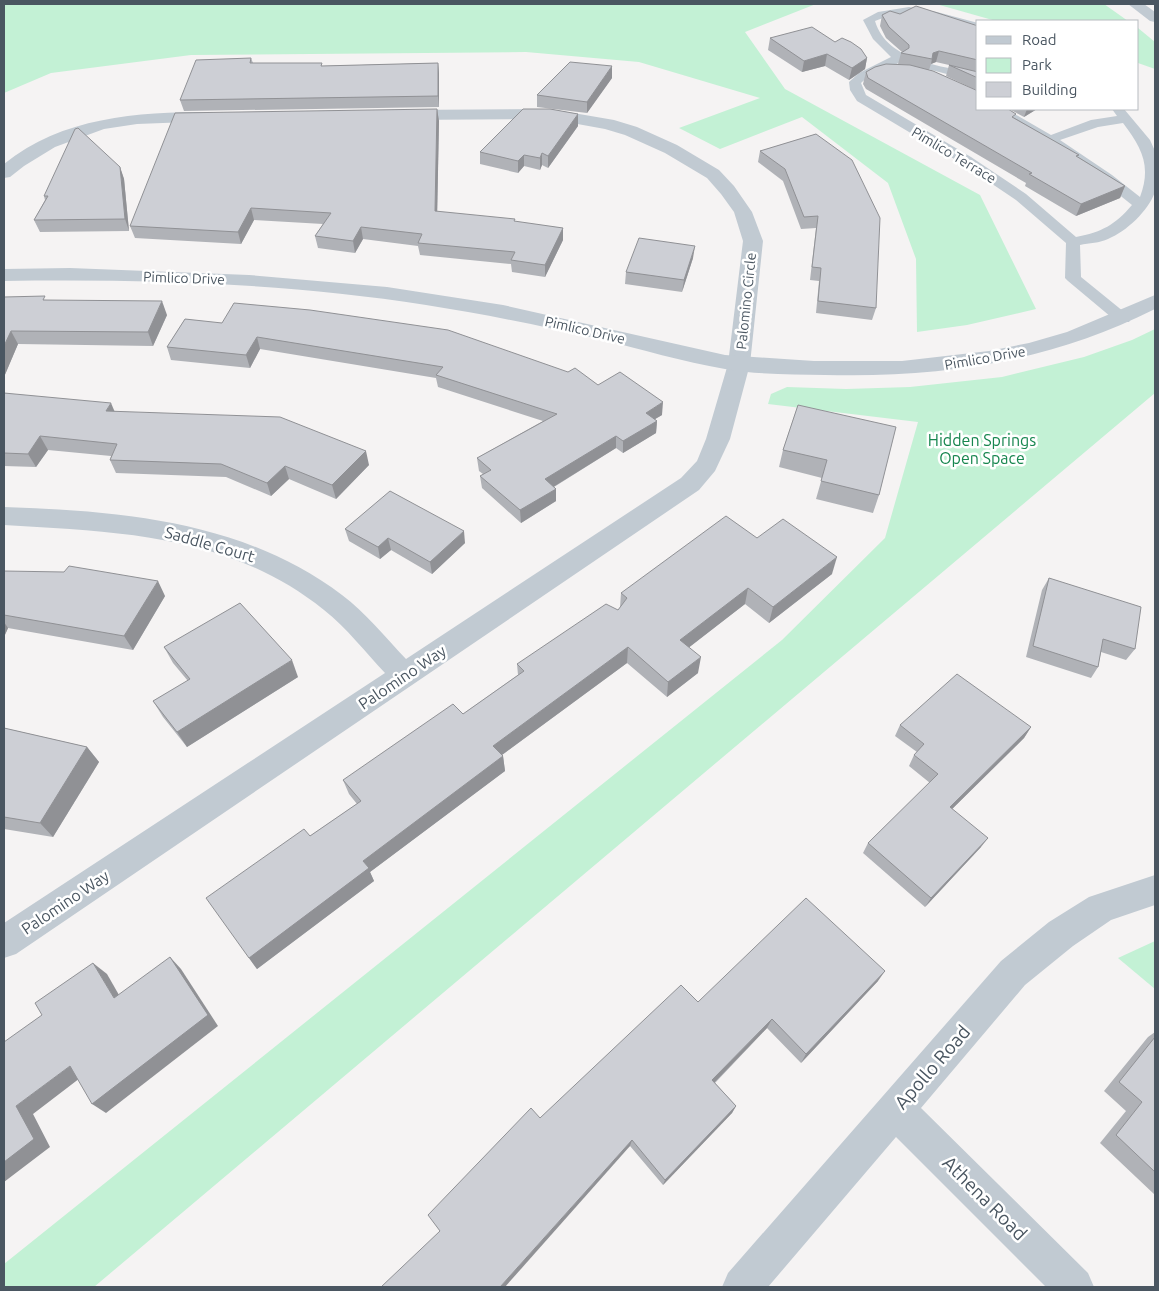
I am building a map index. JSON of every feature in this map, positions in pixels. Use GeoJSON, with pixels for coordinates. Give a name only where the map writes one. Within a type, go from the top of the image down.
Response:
{"type":"FeatureCollection","features":[{"type":"Feature","properties":{"kind":"street"},"geometry":{"type":"LineString","coordinates":[[1135,4],[1155,18]]}},
{"type":"Feature","properties":{"kind":"street","name":"Palomino Circle"},"geometry":{"type":"LineString","coordinates":[[388,115],[550,114],[608,124],[631,131],[671,148],[713,174],[728,190],[743,212],[752,241],[739,364]]}},
{"type":"Feature","properties":{"kind":"street"},"geometry":{"type":"LineString","coordinates":[[4,173],[49,145],[95,126],[136,119],[224,117]]}},
{"type":"Feature","properties":{"kind":"street","name":"Pimlico Drive"},"geometry":{"type":"LineString","coordinates":[[4,275],[60,274],[171,277],[286,283],[375,291],[458,303],[521,315],[703,358],[739,364],[845,369],[949,365],[1040,348],[1094,331],[1123,319],[1155,301]]}},
{"type":"Feature","properties":{"kind":"street","name":"Palomino Way"},"geometry":{"type":"LineString","coordinates":[[4,942],[690,484],[707,465],[718,439],[739,364]]}},
{"type":"Feature","properties":{"kind":"street","name":"Saddle Court"},"geometry":{"type":"LineString","coordinates":[[4,516],[119,523],[191,535],[253,553],[297,578],[333,602],[405,675]]}},
{"type":"Feature","properties":{"kind":"street","name":"Apollo Road"},"geometry":{"type":"LineString","coordinates":[[742,1287],[1013,973],[1061,934],[1101,908],[1155,890]]}},
{"type":"Feature","properties":{"kind":"street","name":"Athena Road"},"geometry":{"type":"LineString","coordinates":[[896,1110],[1074,1287]]}},
{"type":"Feature","properties":{"kind":"lane"},"geometry":{"type":"LineString","coordinates":[[976,26],[921,11],[896,11],[878,14],[869,20],[872,29],[882,43],[899,58],[976,77]]}},
{"type":"Feature","properties":{"kind":"lane"},"geometry":{"type":"LineString","coordinates":[[866,58],[873,70],[887,69],[921,74],[955,87]]}},
{"type":"Feature","properties":{"kind":"lane","name":"Pimlico Terrace"},"geometry":{"type":"LineString","coordinates":[[899,58],[862,75],[855,82],[856,90],[861,98],[966,160],[1021,197],[1073,242]]}},
{"type":"Feature","properties":{"kind":"lane"},"geometry":{"type":"LineString","coordinates":[[999,110],[1052,139],[1116,184],[1141,205]]}},
{"type":"Feature","properties":{"kind":"lane"},"geometry":{"type":"LineString","coordinates":[[1052,139],[1122,114],[1145,143],[1150,154],[1150,188],[1141,205],[1126,221],[1103,236],[1073,242],[1073,278],[1123,319]]}},
{"type":"Feature","properties":{"kind":"green space"},"geometry":{"type":"Polygon","coordinates":[[[4,4],[816,4],[745,32],[785,89],[980,195],[1036,309],[967,325],[917,332],[916,259],[888,183],[802,117],[720,149],[679,128],[760,98],[639,62],[526,52],[191,55],[51,73],[4,93],[4,4]]]}},
{"type":"Feature","properties":{"kind":"green space"},"geometry":{"type":"Polygon","coordinates":[[[936,4],[1104,4],[1127,20],[992,20],[936,4]]]}},
{"type":"Feature","properties":{"kind":"green space"},"geometry":{"type":"Polygon","coordinates":[[[1139,29],[1155,42],[1155,69],[1139,63],[1139,29]]]}},
{"type":"Feature","properties":{"kind":"green space","name":"Hidden Springs Open Space"},"geometry":{"type":"Polygon","coordinates":[[[1155,329],[1155,393],[94,1287],[4,1287],[4,1264],[782,640],[885,538],[918,422],[768,404],[771,394],[787,387],[846,389],[910,387],[1002,377],[1084,357],[1132,340],[1155,329]]]}},
{"type":"Feature","properties":{"kind":"green space"},"geometry":{"type":"Polygon","coordinates":[[[1155,941],[1155,989],[1118,958],[1155,941]]]}},
{"type":"Feature","properties":{"kind":"building"},"geometry":{"type":"Polygon","coordinates":[[[916,6],[976,25],[976,60],[939,51],[933,53],[932,59],[901,53],[909,48],[909,45],[889,27],[882,15],[890,11],[900,14],[916,6]]]}},
{"type":"Feature","properties":{"kind":"building"},"geometry":{"type":"Polygon","coordinates":[[[812,27],[835,42],[842,38],[851,42],[861,49],[867,58],[852,68],[827,54],[804,61],[770,38],[812,27]]]}},
{"type":"Feature","properties":{"kind":"building"},"geometry":{"type":"Polygon","coordinates":[[[251,58],[250,63],[322,63],[321,66],[438,63],[438,96],[180,100],[196,60],[251,58]]]}},
{"type":"Feature","properties":{"kind":"building"},"geometry":{"type":"Polygon","coordinates":[[[570,62],[612,66],[587,102],[537,95],[570,62]]]}},
{"type":"Feature","properties":{"kind":"building"},"geometry":{"type":"Polygon","coordinates":[[[886,64],[910,65],[933,71],[976,90],[976,110],[1010,110],[1016,114],[1012,117],[1079,155],[1076,156],[1125,186],[1081,204],[1029,174],[1032,173],[868,78],[866,72],[886,64]]]}},
{"type":"Feature","properties":{"kind":"building"},"geometry":{"type":"Polygon","coordinates":[[[949,65],[976,72],[976,77],[949,65]]]}},
{"type":"Feature","properties":{"kind":"building"},"geometry":{"type":"Polygon","coordinates":[[[437,109],[435,211],[515,219],[514,221],[563,228],[545,265],[511,260],[515,252],[418,243],[422,234],[361,227],[353,241],[315,236],[331,213],[251,208],[238,232],[130,226],[175,113],[437,109]]]}},
{"type":"Feature","properties":{"kind":"building"},"geometry":{"type":"Polygon","coordinates":[[[523,109],[550,109],[578,114],[548,156],[542,153],[540,158],[524,155],[518,161],[480,152],[523,109]]]}},
{"type":"Feature","properties":{"kind":"building"},"geometry":{"type":"Polygon","coordinates":[[[78,128],[120,167],[125,219],[34,220],[48,196],[44,196],[75,129],[78,128]]]}},
{"type":"Feature","properties":{"kind":"building"},"geometry":{"type":"Polygon","coordinates":[[[816,134],[852,160],[880,218],[876,308],[818,301],[821,268],[812,267],[818,216],[804,217],[785,169],[760,151],[816,134]]]}},
{"type":"Feature","properties":{"kind":"building"},"geometry":{"type":"Polygon","coordinates":[[[639,238],[695,246],[684,280],[626,272],[639,238]]]}},
{"type":"Feature","properties":{"kind":"building"},"geometry":{"type":"Polygon","coordinates":[[[45,296],[43,300],[162,301],[148,332],[11,331],[4,346],[4,297],[45,296]]]}},
{"type":"Feature","properties":{"kind":"building"},"geometry":{"type":"Polygon","coordinates":[[[234,303],[310,310],[448,330],[568,372],[575,368],[598,385],[620,372],[663,402],[646,413],[657,421],[623,441],[616,436],[545,479],[556,489],[520,510],[480,476],[491,470],[477,458],[557,414],[436,375],[443,367],[257,337],[246,355],[167,347],[185,319],[222,323],[234,303]]]}},
{"type":"Feature","properties":{"kind":"building"},"geometry":{"type":"Polygon","coordinates":[[[4,393],[111,403],[106,411],[280,417],[366,451],[332,485],[285,466],[267,483],[221,464],[110,460],[117,444],[40,436],[28,454],[4,453],[4,393]]]}},
{"type":"Feature","properties":{"kind":"building"},"geometry":{"type":"Polygon","coordinates":[[[798,405],[896,427],[879,495],[821,481],[827,460],[783,450],[798,405]]]}},
{"type":"Feature","properties":{"kind":"building"},"geometry":{"type":"Polygon","coordinates":[[[390,491],[464,531],[430,562],[388,538],[378,547],[345,529],[390,491]]]}},
{"type":"Feature","properties":{"kind":"building"},"geometry":{"type":"Polygon","coordinates":[[[726,516],[757,538],[783,519],[837,557],[773,607],[748,588],[680,640],[701,657],[668,682],[628,647],[493,746],[503,756],[363,861],[369,868],[249,958],[206,898],[304,829],[310,836],[361,801],[343,780],[453,704],[463,714],[524,671],[517,664],[606,604],[618,610],[627,598],[621,593],[726,516]]]}},
{"type":"Feature","properties":{"kind":"building"},"geometry":{"type":"Polygon","coordinates":[[[69,566],[158,581],[124,636],[4,615],[4,571],[64,572],[69,566]]]}},
{"type":"Feature","properties":{"kind":"building"},"geometry":{"type":"Polygon","coordinates":[[[1049,578],[1141,607],[1135,649],[1103,639],[1098,667],[1033,646],[1049,578]]]}},
{"type":"Feature","properties":{"kind":"building"},"geometry":{"type":"Polygon","coordinates":[[[240,603],[292,660],[177,732],[153,701],[190,679],[164,647],[240,603]]]}},
{"type":"Feature","properties":{"kind":"building"},"geometry":{"type":"Polygon","coordinates":[[[957,674],[1031,727],[950,807],[988,838],[931,898],[868,843],[938,774],[914,755],[924,744],[900,725],[957,674]]]}},
{"type":"Feature","properties":{"kind":"building"},"geometry":{"type":"Polygon","coordinates":[[[4,728],[87,747],[40,823],[4,817],[4,728]]]}},
{"type":"Feature","properties":{"kind":"building"},"geometry":{"type":"Polygon","coordinates":[[[806,898],[885,971],[806,1054],[772,1019],[712,1080],[736,1106],[665,1180],[632,1140],[500,1287],[381,1287],[440,1231],[428,1215],[531,1108],[540,1118],[681,985],[698,1002],[806,898]]]}},
{"type":"Feature","properties":{"kind":"building"},"geometry":{"type":"Polygon","coordinates":[[[170,957],[208,1015],[92,1104],[70,1066],[16,1106],[34,1139],[4,1162],[4,1042],[42,1015],[35,1003],[93,963],[114,998],[170,957]]]}},
{"type":"Feature","properties":{"kind":"building"},"geometry":{"type":"Polygon","coordinates":[[[1155,1037],[1155,1172],[1116,1135],[1142,1102],[1119,1082],[1155,1037]]]}}]}
